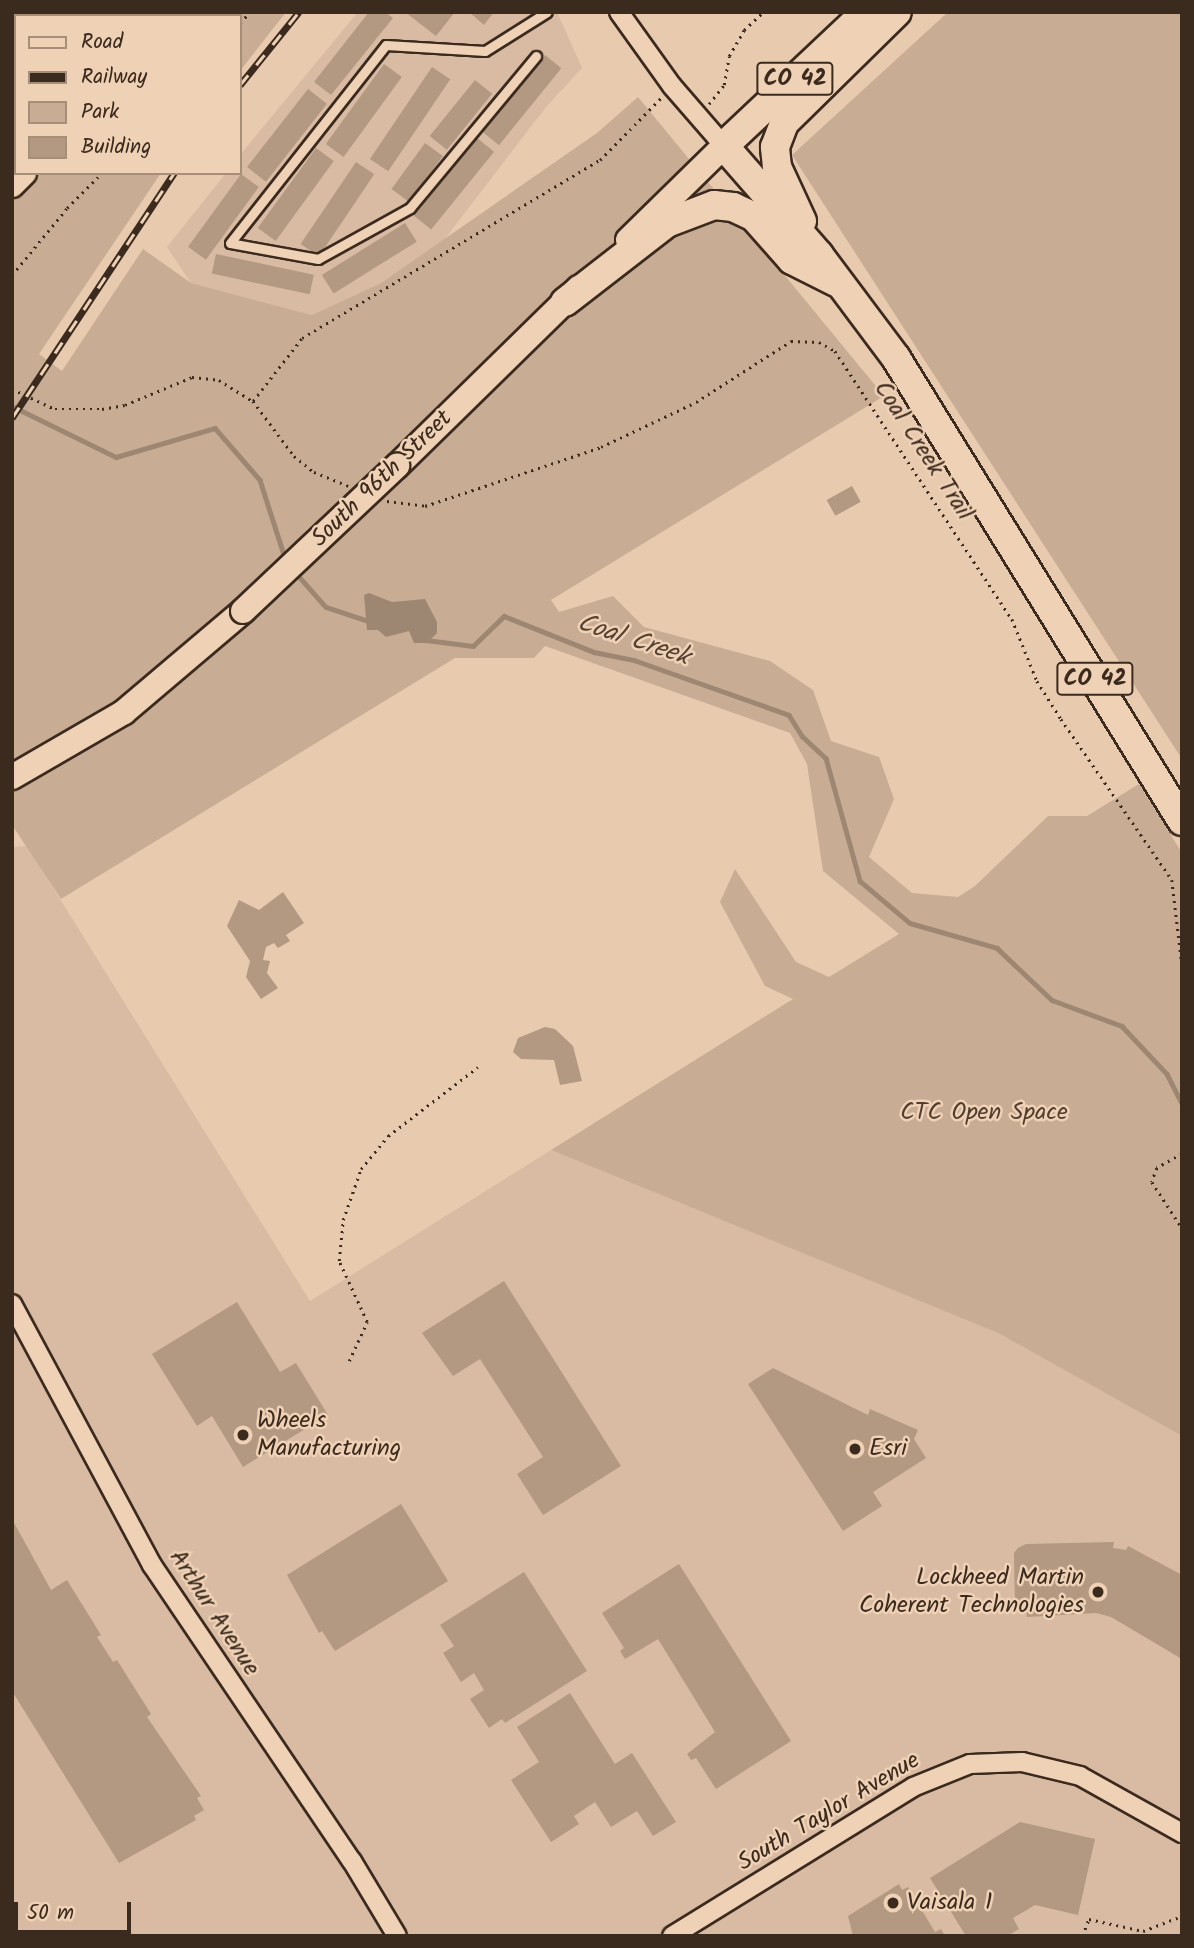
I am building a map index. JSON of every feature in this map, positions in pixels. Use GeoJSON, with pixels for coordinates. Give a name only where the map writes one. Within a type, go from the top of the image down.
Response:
{"type":"FeatureCollection","features":[{"type":"Feature","properties":{"kind":"main road","name":"CO 42"},"geometry":{"type":"LineString","coordinates":[[866,12],[724,146],[845,286],[935,417],[1182,821]]}},
{"type":"Feature","properties":{"kind":"main road"},"geometry":{"type":"LineString","coordinates":[[819,255],[777,167],[775,146],[793,111],[897,12]]}},
{"type":"Feature","properties":{"kind":"main road","name":"South 96th Street"},"geometry":{"type":"LineString","coordinates":[[12,777],[124,712],[243,611],[397,466],[724,146]]}},
{"type":"Feature","properties":{"kind":"main road"},"geometry":{"type":"LineString","coordinates":[[565,302],[667,223],[714,205],[733,207],[754,217],[792,260],[845,286]]}},
{"type":"Feature","properties":{"kind":"street"},"geometry":{"type":"LineString","coordinates":[[619,12],[672,86],[724,146]]}},
{"type":"Feature","properties":{"kind":"street","name":"Arthur Avenue"},"geometry":{"type":"LineString","coordinates":[[12,1304],[152,1565],[344,1849],[397,1936]]}},
{"type":"Feature","properties":{"kind":"street","name":"South Taylor Avenue"},"geometry":{"type":"LineString","coordinates":[[672,1936],[924,1782],[970,1765],[1021,1762],[1080,1776],[1182,1833]]}},
{"type":"Feature","properties":{"kind":"lane"},"geometry":{"type":"LineString","coordinates":[[536,56],[410,208],[318,260],[230,243],[386,45],[485,51],[547,12]]}},
{"type":"Feature","properties":{"kind":"path"},"geometry":{"type":"LineString","coordinates":[[699,117],[724,85],[729,56],[744,30],[763,12]]}},
{"type":"Feature","properties":{"kind":"path"},"geometry":{"type":"LineString","coordinates":[[253,401],[302,338],[600,160],[672,86]]}},
{"type":"Feature","properties":{"kind":"path"},"geometry":{"type":"LineString","coordinates":[[12,275],[67,208],[100,175]]}},
{"type":"Feature","properties":{"kind":"path","name":"Coal Creek Trail"},"geometry":{"type":"LineString","coordinates":[[425,506],[601,447],[695,402],[791,341],[819,342],[835,351],[1012,619],[1037,681],[1060,719],[1172,880],[1182,965]]}},
{"type":"Feature","properties":{"kind":"path"},"geometry":{"type":"LineString","coordinates":[[12,389],[55,409],[102,409],[125,405],[192,377],[219,380],[253,401],[295,456],[314,472]]}},
{"type":"Feature","properties":{"kind":"path"},"geometry":{"type":"LineString","coordinates":[[349,1362],[367,1322],[339,1261],[343,1220],[361,1169],[388,1136],[478,1067]]}},
{"type":"Feature","properties":{"kind":"path"},"geometry":{"type":"LineString","coordinates":[[1182,1154],[1157,1168],[1152,1182],[1182,1228]]}},
{"type":"Feature","properties":{"kind":"path"},"geometry":{"type":"LineString","coordinates":[[1082,1936],[1089,1919],[1143,1930],[1182,1916]]}},
{"type":"Feature","properties":{"kind":"shaded area"},"geometry":{"type":"Polygon","coordinates":[[[358,12],[557,12],[582,68],[546,107],[444,240],[381,283],[312,315],[191,283],[167,247],[224,175],[242,175],[242,153],[358,12]]]}},
{"type":"Feature","properties":{"kind":"shaded area"},"geometry":{"type":"Polygon","coordinates":[[[369,593],[392,602],[425,599],[437,622],[437,633],[427,643],[414,643],[409,631],[386,637],[378,630],[367,630],[364,595],[369,593]]]}},
{"type":"Feature","properties":{"kind":"shaded area"},"geometry":{"type":"Polygon","coordinates":[[[27,846],[310,1301],[551,1150],[998,1333],[1182,1436],[1182,1936],[12,1936],[12,847],[27,846]]]}},
{"type":"Feature","properties":{"kind":"green space"},"geometry":{"type":"Polygon","coordinates":[[[286,12],[242,68],[242,14],[196,14],[286,12]]]}},
{"type":"Feature","properties":{"kind":"green space"},"geometry":{"type":"Polygon","coordinates":[[[948,12],[1182,12],[1182,759],[792,155],[948,12]]]}},
{"type":"Feature","properties":{"kind":"green space","name":"CTC Open Space"},"geometry":{"type":"Polygon","coordinates":[[[638,97],[884,396],[551,600],[559,612],[613,596],[644,627],[770,661],[813,690],[831,741],[879,757],[894,799],[869,857],[912,893],[958,897],[975,886],[1048,816],[1087,816],[1139,784],[1182,853],[1182,1436],[998,1333],[551,1150],[793,999],[765,986],[720,902],[735,869],[796,962],[829,977],[899,934],[823,871],[807,764],[790,733],[545,646],[534,658],[455,658],[61,899],[12,825],[12,200],[36,175],[160,175],[39,354],[62,371],[143,249],[191,283],[312,315],[381,283],[597,133],[638,97]]]}},
{"type":"Feature","properties":{"kind":"building"},"geometry":{"type":"Polygon","coordinates":[[[369,12],[385,12],[393,18],[331,95],[314,82],[369,12]]]}},
{"type":"Feature","properties":{"kind":"building"},"geometry":{"type":"Polygon","coordinates":[[[405,12],[455,12],[436,36],[405,12]]]}},
{"type":"Feature","properties":{"kind":"building"},"geometry":{"type":"Polygon","coordinates":[[[469,12],[494,12],[484,25],[469,12]]]}},
{"type":"Feature","properties":{"kind":"building"},"geometry":{"type":"Polygon","coordinates":[[[545,55],[561,68],[499,145],[483,132],[545,55]]]}},
{"type":"Feature","properties":{"kind":"building"},"geometry":{"type":"Polygon","coordinates":[[[384,64],[402,77],[344,157],[326,144],[384,64]]]}},
{"type":"Feature","properties":{"kind":"building"},"geometry":{"type":"Polygon","coordinates":[[[432,67],[450,79],[388,171],[370,159],[432,67]]]}},
{"type":"Feature","properties":{"kind":"building"},"geometry":{"type":"Polygon","coordinates":[[[475,80],[492,94],[447,150],[430,136],[475,80]]]}},
{"type":"Feature","properties":{"kind":"building"},"geometry":{"type":"Polygon","coordinates":[[[308,89],[327,104],[266,182],[247,167],[308,89]]]}},
{"type":"Feature","properties":{"kind":"building"},"geometry":{"type":"Polygon","coordinates":[[[477,138],[494,152],[431,230],[414,216],[477,138]]]}},
{"type":"Feature","properties":{"kind":"building"},"geometry":{"type":"Polygon","coordinates":[[[425,143],[443,156],[409,202],[391,189],[425,143]]]}},
{"type":"Feature","properties":{"kind":"building"},"geometry":{"type":"Polygon","coordinates":[[[316,148],[334,161],[276,241],[258,228],[316,148]]]}},
{"type":"Feature","properties":{"kind":"building"},"geometry":{"type":"Polygon","coordinates":[[[356,162],[374,174],[319,256],[301,244],[356,162]]]}},
{"type":"Feature","properties":{"kind":"building"},"geometry":{"type":"Polygon","coordinates":[[[242,175],[259,187],[206,260],[188,247],[242,175]]]}},
{"type":"Feature","properties":{"kind":"building"},"geometry":{"type":"Polygon","coordinates":[[[405,223],[417,242],[334,294],[322,275],[405,223]]]}},
{"type":"Feature","properties":{"kind":"building"},"geometry":{"type":"Polygon","coordinates":[[[216,254],[314,275],[310,294],[212,274],[216,254]]]}},
{"type":"Feature","properties":{"kind":"building"},"geometry":{"type":"Polygon","coordinates":[[[852,486],[861,502],[835,516],[827,500],[852,486]]]}},
{"type":"Feature","properties":{"kind":"building"},"geometry":{"type":"Polygon","coordinates":[[[283,892],[304,923],[286,935],[290,941],[278,948],[274,943],[266,947],[263,960],[270,961],[267,973],[278,988],[261,999],[246,977],[250,961],[227,926],[239,900],[259,910],[283,892]]]}},
{"type":"Feature","properties":{"kind":"building"},"geometry":{"type":"Polygon","coordinates":[[[545,1027],[555,1029],[573,1046],[582,1081],[560,1085],[554,1060],[521,1059],[513,1052],[518,1038],[545,1027]]]}},
{"type":"Feature","properties":{"kind":"building"},"geometry":{"type":"Polygon","coordinates":[[[504,1281],[621,1466],[543,1515],[517,1474],[543,1457],[480,1359],[453,1376],[422,1333],[504,1281]]]}},
{"type":"Feature","properties":{"kind":"building"},"geometry":{"type":"Polygon","coordinates":[[[237,1302],[280,1372],[296,1363],[328,1415],[243,1467],[212,1416],[197,1426],[152,1354],[237,1302]]]}},
{"type":"Feature","properties":{"kind":"building","name":"Esri"},"geometry":{"type":"Polygon","coordinates":[[[773,1368],[868,1415],[870,1409],[918,1430],[914,1439],[926,1458],[873,1492],[882,1506],[843,1531],[748,1384],[773,1368]]]}},
{"type":"Feature","properties":{"kind":"building"},"geometry":{"type":"Polygon","coordinates":[[[401,1504],[448,1581],[335,1651],[322,1631],[319,1633],[287,1575],[401,1504]]]}},
{"type":"Feature","properties":{"kind":"building"},"geometry":{"type":"Polygon","coordinates":[[[12,1519],[51,1590],[67,1580],[101,1635],[97,1637],[113,1662],[117,1660],[151,1714],[147,1717],[201,1796],[197,1798],[204,1810],[194,1816],[196,1820],[119,1863],[12,1691],[12,1519]]]}},
{"type":"Feature","properties":{"kind":"building","name":"Lockheed Martin Coherent Technologies"},"geometry":{"type":"Polygon","coordinates":[[[1114,1542],[1113,1548],[1126,1550],[1128,1546],[1182,1575],[1182,1659],[1111,1617],[1096,1613],[1027,1617],[1026,1612],[1015,1608],[1014,1553],[1018,1548],[1026,1544],[1114,1542]]]}},
{"type":"Feature","properties":{"kind":"building"},"geometry":{"type":"Polygon","coordinates":[[[679,1564],[791,1741],[716,1789],[696,1758],[691,1760],[687,1754],[715,1732],[658,1639],[625,1659],[620,1651],[624,1648],[602,1613],[679,1564]]]}},
{"type":"Feature","properties":{"kind":"building"},"geometry":{"type":"Polygon","coordinates":[[[524,1572],[587,1671],[505,1723],[502,1719],[489,1728],[470,1699],[484,1690],[474,1673],[461,1682],[443,1653],[454,1646],[440,1625],[524,1572]]]}},
{"type":"Feature","properties":{"kind":"building"},"geometry":{"type":"Polygon","coordinates":[[[570,1693],[615,1764],[632,1753],[676,1822],[653,1836],[637,1811],[611,1827],[595,1802],[574,1816],[579,1824],[551,1842],[511,1780],[539,1762],[517,1727],[570,1693]]]}},
{"type":"Feature","properties":{"kind":"building"},"geometry":{"type":"Polygon","coordinates":[[[1020,1822],[1095,1839],[1078,1915],[1035,1905],[1013,1918],[1019,1929],[1007,1936],[966,1936],[930,1878],[1020,1822]]]}},
{"type":"Feature","properties":{"kind":"building","name":"Vaisala 1"},"geometry":{"type":"Polygon","coordinates":[[[899,1884],[902,1890],[908,1887],[935,1932],[941,1929],[945,1936],[853,1936],[848,1916],[899,1884]]]}},
{"type":"Feature","properties":{"kind":"waterway","name":"Coal Creek"},"geometry":{"type":"LineString","coordinates":[[12,406],[116,457],[215,428],[260,480],[286,561]]}},
{"type":"Feature","properties":{"kind":"waterway","name":"Coal Creek"},"geometry":{"type":"LineString","coordinates":[[296,573],[326,607],[371,622]]}},
{"type":"Feature","properties":{"kind":"waterway","name":"Coal Creek"},"geometry":{"type":"LineString","coordinates":[[426,640],[473,646],[504,616],[594,652],[634,660],[789,715],[802,736],[826,758],[860,881],[910,923],[997,948],[1052,1000],[1122,1026],[1167,1074],[1182,1103]]}},
{"type":"Feature","properties":{"kind":"railway"},"geometry":{"type":"LineString","coordinates":[[242,83],[299,12]]}},
{"type":"Feature","properties":{"kind":"railway"},"geometry":{"type":"LineString","coordinates":[[12,418],[173,175]]}},
{"type":"Feature","properties":{"kind":"place","name":"Wheels Manufacturing"},"geometry":{"type":"Point","coordinates":[243,1435]}},
{"type":"Feature","properties":{"kind":"place","name":"Esri"},"geometry":{"type":"Point","coordinates":[855,1449]}},
{"type":"Feature","properties":{"kind":"place","name":"Lockheed Martin Coherent Technologies"},"geometry":{"type":"Point","coordinates":[1098,1592]}},
{"type":"Feature","properties":{"kind":"place","name":"Vaisala 1"},"geometry":{"type":"Point","coordinates":[893,1903]}}]}
